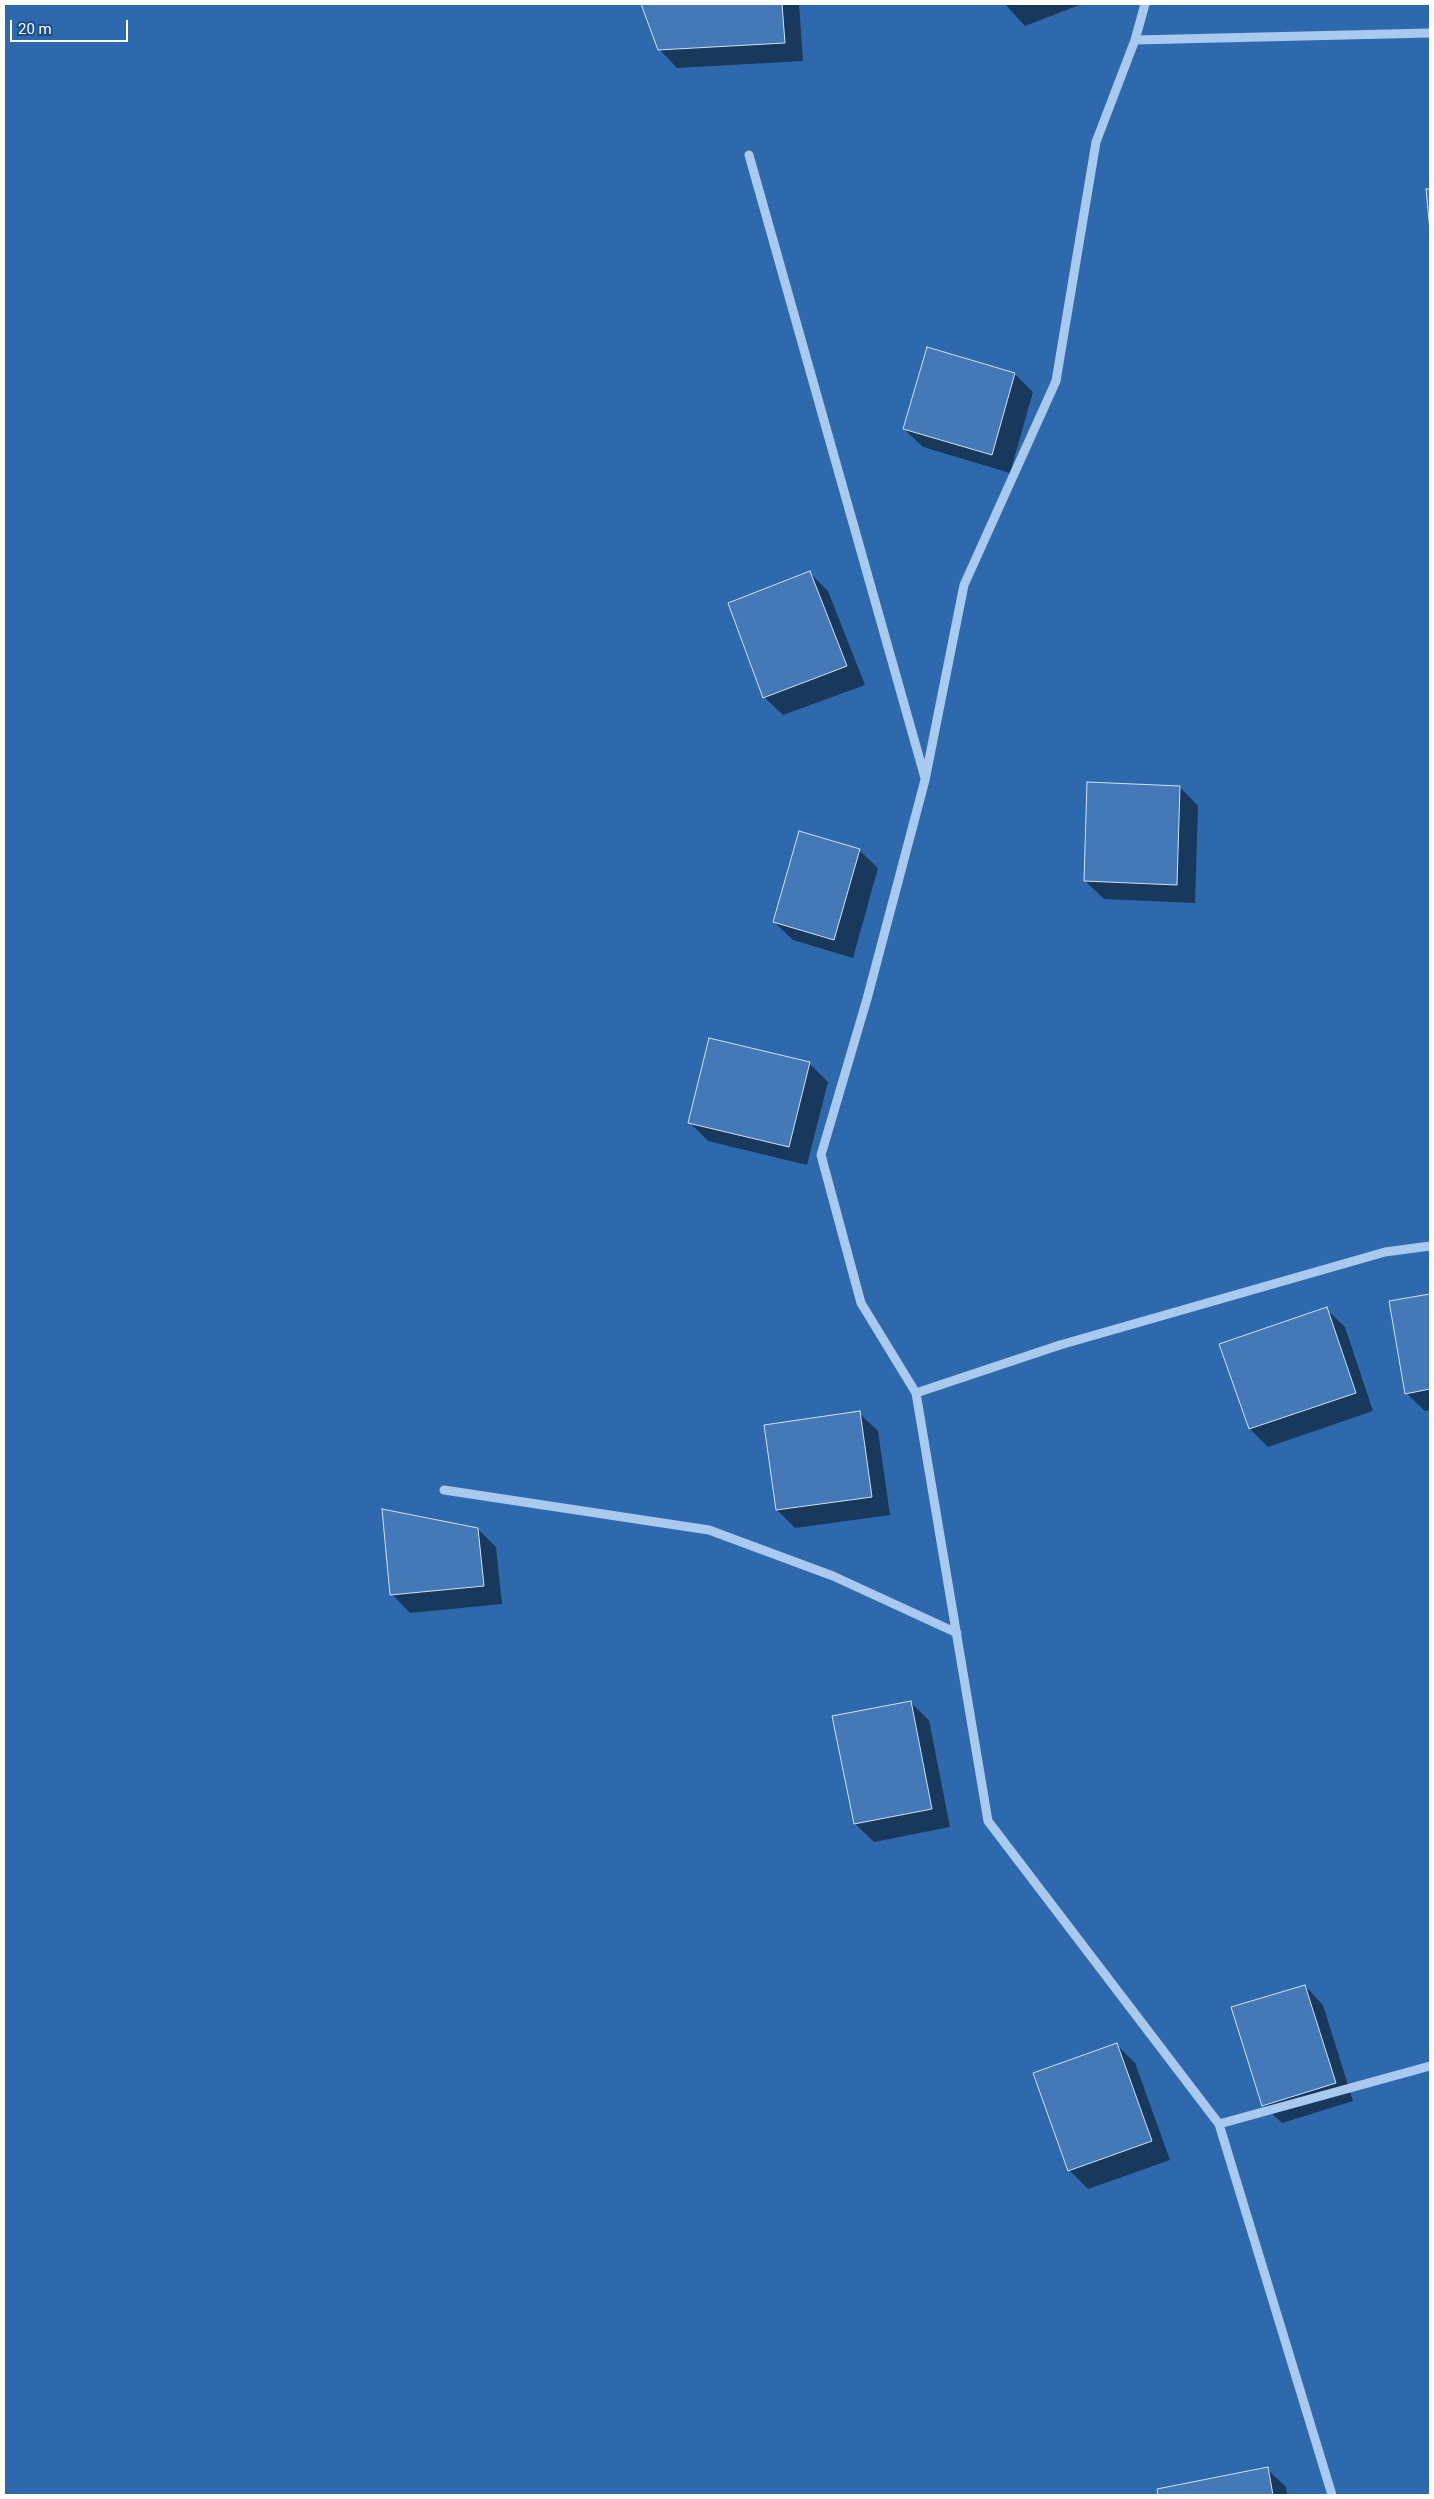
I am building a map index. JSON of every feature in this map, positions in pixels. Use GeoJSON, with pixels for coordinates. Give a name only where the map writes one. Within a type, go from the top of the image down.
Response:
{"type":"FeatureCollection","features":[{"type":"Feature","properties":{"kind":"street"},"geometry":{"type":"LineString","coordinates":[[1145,4],[1135,40],[1096,142],[1056,381],[964,585],[925,780],[867,999],[821,1155],[860,1302],[916,1393],[988,1821],[1219,2124],[1332,2495]]}},
{"type":"Feature","properties":{"kind":"street"},"geometry":{"type":"LineString","coordinates":[[1135,40],[1430,33]]}},
{"type":"Feature","properties":{"kind":"street"},"geometry":{"type":"LineString","coordinates":[[749,155],[925,780]]}},
{"type":"Feature","properties":{"kind":"street"},"geometry":{"type":"LineString","coordinates":[[916,1393],[1060,1345],[1356,1260],[1385,1252],[1430,1246]]}},
{"type":"Feature","properties":{"kind":"street"},"geometry":{"type":"LineString","coordinates":[[444,1490],[709,1530],[833,1576],[957,1633]]}},
{"type":"Feature","properties":{"kind":"street"},"geometry":{"type":"LineString","coordinates":[[1219,2124],[1430,2066]]}},
{"type":"Feature","properties":{"kind":"shaded area"},"geometry":{"type":"Polygon","coordinates":[[[4,4],[1430,4],[1430,2495],[4,2495],[4,4]]]}},
{"type":"Feature","properties":{"kind":"building"},"geometry":{"type":"Polygon","coordinates":[[[641,4],[782,4],[785,43],[658,50],[641,4]]]}},
{"type":"Feature","properties":{"kind":"building"},"geometry":{"type":"Polygon","coordinates":[[[1426,189],[1430,189],[1430,231],[1426,189]]]}},
{"type":"Feature","properties":{"kind":"building"},"geometry":{"type":"Polygon","coordinates":[[[927,347],[1015,373],[992,455],[903,429],[927,347]]]}},
{"type":"Feature","properties":{"kind":"building"},"geometry":{"type":"Polygon","coordinates":[[[810,571],[847,666],[763,698],[728,603],[810,571]]]}},
{"type":"Feature","properties":{"kind":"building"},"geometry":{"type":"Polygon","coordinates":[[[1087,782],[1180,786],[1177,885],[1084,881],[1087,782]]]}},
{"type":"Feature","properties":{"kind":"building"},"geometry":{"type":"Polygon","coordinates":[[[799,831],[860,849],[834,940],[773,922],[799,831]]]}},
{"type":"Feature","properties":{"kind":"building"},"geometry":{"type":"Polygon","coordinates":[[[709,1038],[810,1062],[789,1147],[688,1123],[709,1038]]]}},
{"type":"Feature","properties":{"kind":"building"},"geometry":{"type":"Polygon","coordinates":[[[1430,1294],[1430,1389],[1405,1394],[1389,1301],[1430,1294]]]}},
{"type":"Feature","properties":{"kind":"building"},"geometry":{"type":"Polygon","coordinates":[[[1327,1307],[1356,1393],[1249,1429],[1219,1344],[1327,1307]]]}},
{"type":"Feature","properties":{"kind":"building"},"geometry":{"type":"Polygon","coordinates":[[[860,1411],[872,1497],[776,1510],[764,1425],[860,1411]]]}},
{"type":"Feature","properties":{"kind":"building"},"geometry":{"type":"Polygon","coordinates":[[[382,1509],[478,1528],[484,1586],[390,1595],[382,1509]]]}},
{"type":"Feature","properties":{"kind":"building"},"geometry":{"type":"Polygon","coordinates":[[[911,1701],[932,1809],[854,1824],[832,1716],[911,1701]]]}},
{"type":"Feature","properties":{"kind":"building"},"geometry":{"type":"Polygon","coordinates":[[[1305,1985],[1336,2083],[1262,2106],[1231,2007],[1305,1985]]]}},
{"type":"Feature","properties":{"kind":"building"},"geometry":{"type":"Polygon","coordinates":[[[1117,2043],[1152,2141],[1068,2171],[1033,2073],[1117,2043]]]}},
{"type":"Feature","properties":{"kind":"building"},"geometry":{"type":"Polygon","coordinates":[[[1268,2467],[1273,2495],[1158,2495],[1157,2489],[1268,2467]]]}}]}
